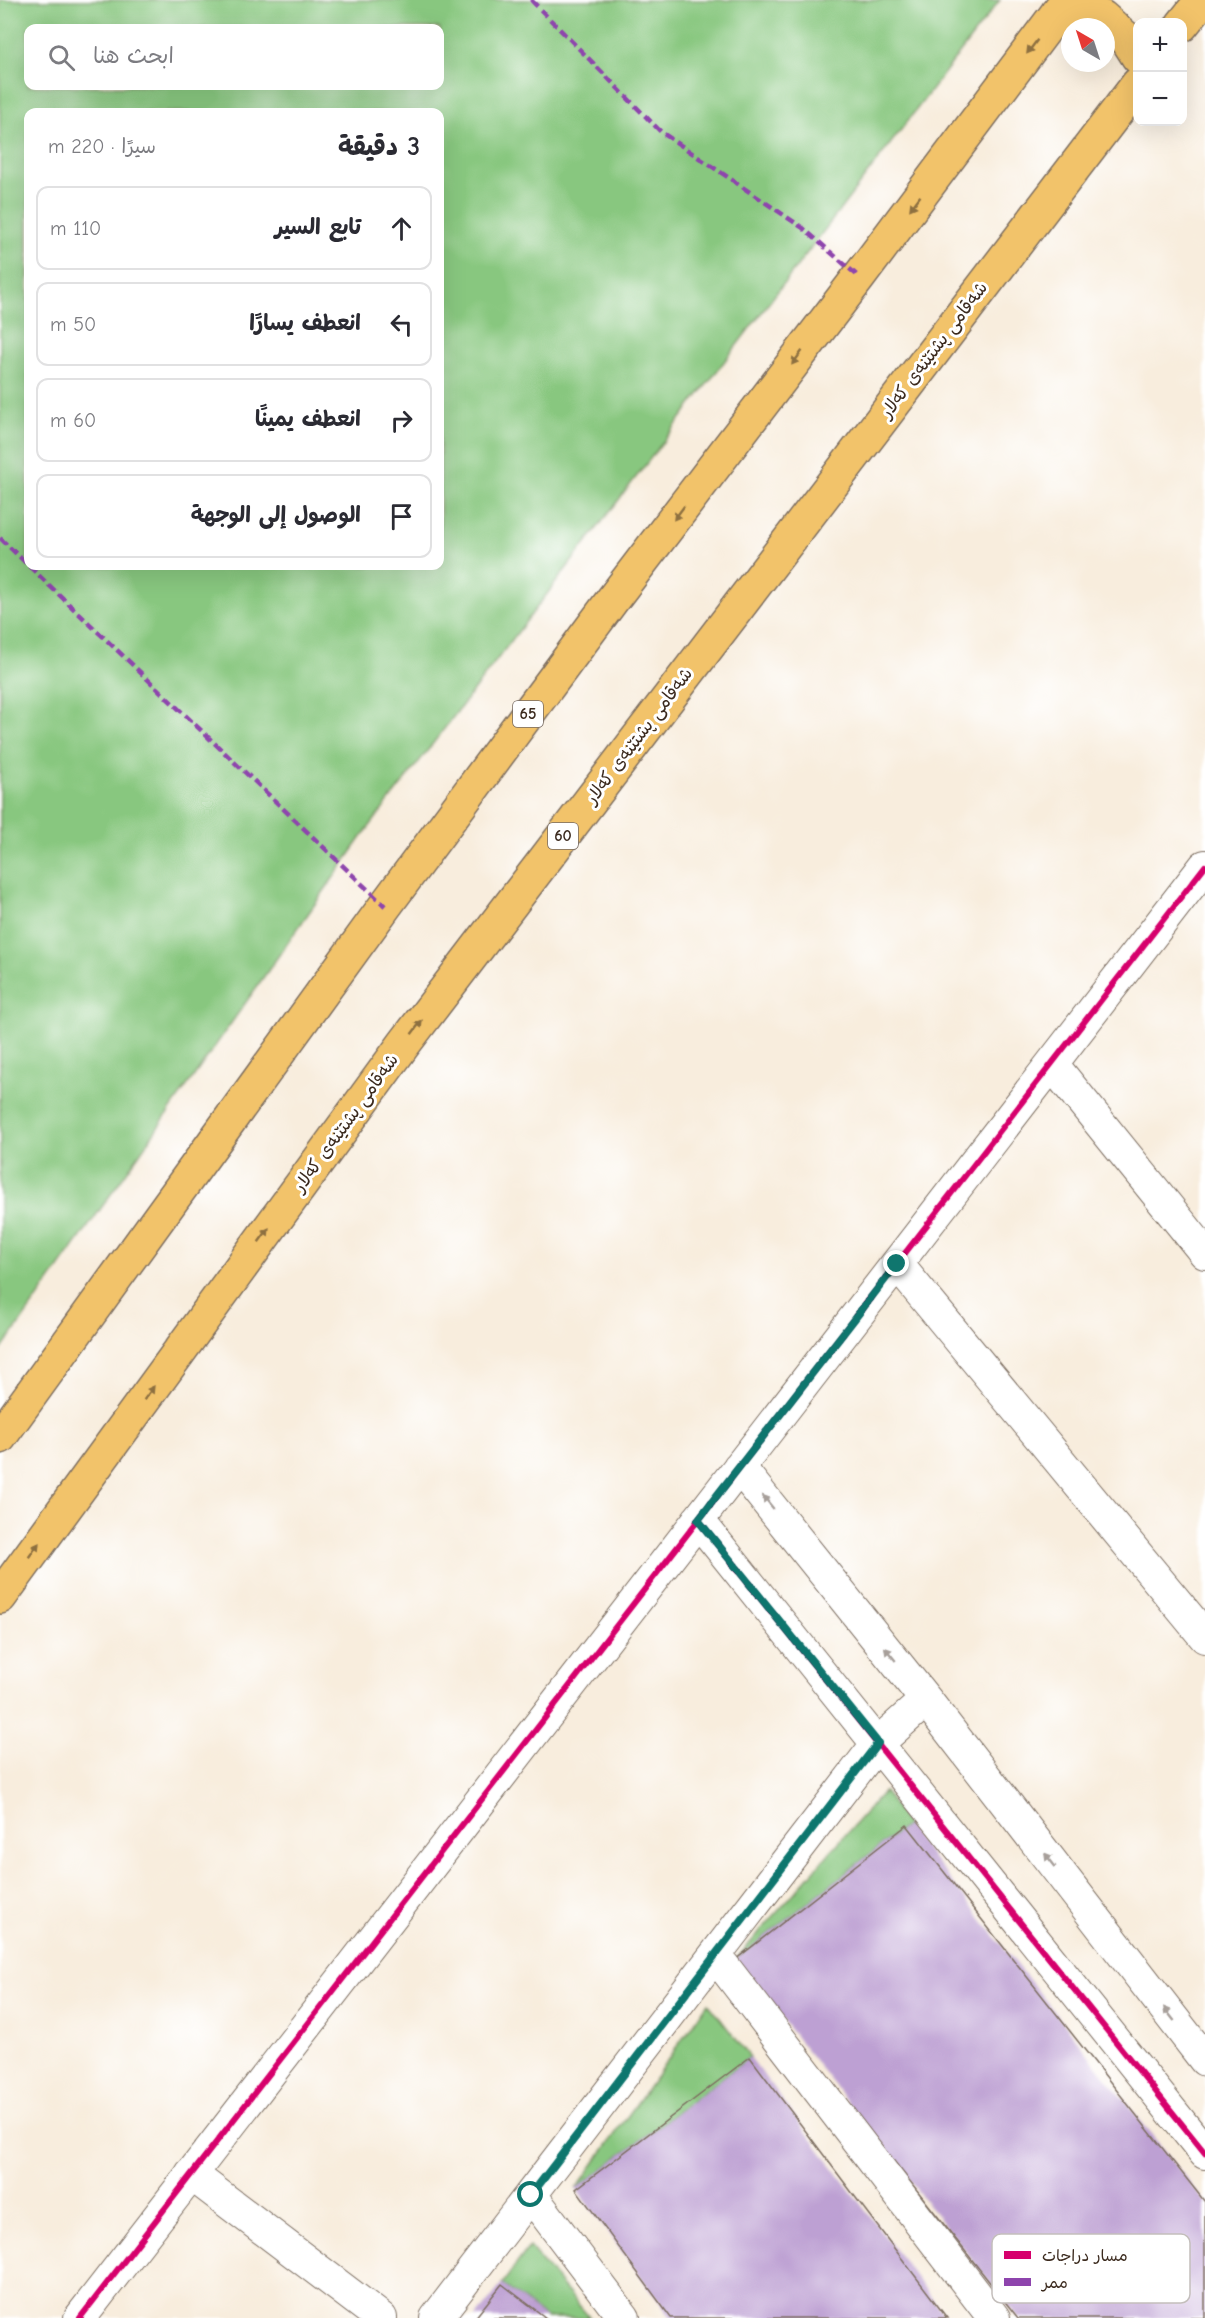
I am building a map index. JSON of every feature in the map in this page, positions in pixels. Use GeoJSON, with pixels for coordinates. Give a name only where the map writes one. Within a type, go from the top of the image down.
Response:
{"type":"FeatureCollection","features":[{"type":"Feature","properties":{"kind":"highway"},"geometry":{"type":"LineString","coordinates":[[1187,20],[1202,0]]}},
{"type":"Feature","properties":{"kind":"highway"},"geometry":{"type":"LineString","coordinates":[[1062,7],[1102,17],[1126,38],[1133,50]]}},
{"type":"Feature","properties":{"kind":"highway","name":"65"},"geometry":{"type":"LineString","coordinates":[[0,1437],[371,925],[577,647],[1062,7]]}},
{"type":"Feature","properties":{"kind":"highway","name":"شەقامی پشتێنەی کەلار"},"geometry":{"type":"LineString","coordinates":[[0,1597],[404,1044],[1133,89]]}},
{"type":"Feature","properties":{"kind":"street"},"geometry":{"type":"LineString","coordinates":[[80,2318],[1205,866]]}},
{"type":"Feature","properties":{"kind":"street"},"geometry":{"type":"LineString","coordinates":[[1052,1064],[1205,1252]]}},
{"type":"Feature","properties":{"kind":"street"},"geometry":{"type":"LineString","coordinates":[[897,1264],[1205,1637]]}},
{"type":"Feature","properties":{"kind":"street"},"geometry":{"type":"LineString","coordinates":[[739,1467],[1201,2047]]}},
{"type":"Feature","properties":{"kind":"street"},"geometry":{"type":"LineString","coordinates":[[698,1520],[1205,2153]]}},
{"type":"Feature","properties":{"kind":"street"},"geometry":{"type":"LineString","coordinates":[[436,2318],[878,1743],[926,1700]]}},
{"type":"Feature","properties":{"kind":"street"},"geometry":{"type":"LineString","coordinates":[[716,1955],[994,2318]]}},
{"type":"Feature","properties":{"kind":"street"},"geometry":{"type":"LineString","coordinates":[[191,2174],[381,2318]]}},
{"type":"Feature","properties":{"kind":"street"},"geometry":{"type":"LineString","coordinates":[[531,2195],[624,2318]]}},
{"type":"Feature","properties":{"kind":"green space"},"geometry":{"type":"Polygon","coordinates":[[[0,0],[1000,0],[367,830],[0,1352],[0,0]]]}},
{"type":"Feature","properties":{"kind":"green space"},"geometry":{"type":"Polygon","coordinates":[[[884,1791],[907,1825],[735,1960],[884,1791]]]}},
{"type":"Feature","properties":{"kind":"green space"},"geometry":{"type":"Polygon","coordinates":[[[708,2003],[750,2057],[576,2189],[708,2003]]]}},
{"type":"Feature","properties":{"kind":"green space"},"geometry":{"type":"Polygon","coordinates":[[[529,2247],[590,2318],[546,2318],[502,2284],[529,2247]]]}},
{"type":"Feature","properties":{"kind":"building"},"geometry":{"type":"Polygon","coordinates":[[[907,1825],[1205,2202],[1205,2318],[1018,2318],[1006,2303],[1190,2303],[1190,2234],[992,2234],[992,2285],[735,1960],[907,1825]]]}},
{"type":"Feature","properties":{"kind":"building"},"geometry":{"type":"Polygon","coordinates":[[[750,2057],[947,2318],[671,2318],[576,2189],[750,2057]]]}},
{"type":"Feature","properties":{"kind":"building"},"geometry":{"type":"Polygon","coordinates":[[[502,2284],[546,2318],[475,2318],[502,2284]]]}},
{"type":"Feature","properties":{"kind":"marked path"},"geometry":{"type":"LineString","coordinates":[[531,0],[661,132],[803,228],[859,277]]}},
{"type":"Feature","properties":{"kind":"marked path"},"geometry":{"type":"LineString","coordinates":[[0,538],[24,561]]}},
{"type":"Feature","properties":{"kind":"marked path"},"geometry":{"type":"LineString","coordinates":[[33,570],[385,906]]}},
{"type":"Feature","properties":{"kind":"cycle path"},"geometry":{"type":"LineString","coordinates":[[80,2318],[1205,866]]}},
{"type":"Feature","properties":{"kind":"cycle path"},"geometry":{"type":"LineString","coordinates":[[698,1520],[1205,2153]]}},
{"type":"Feature","properties":{"kind":"route"},"geometry":{"type":"LineString","coordinates":[[531,2195],[878,1743],[698,1520],[897,1264]]}}]}
